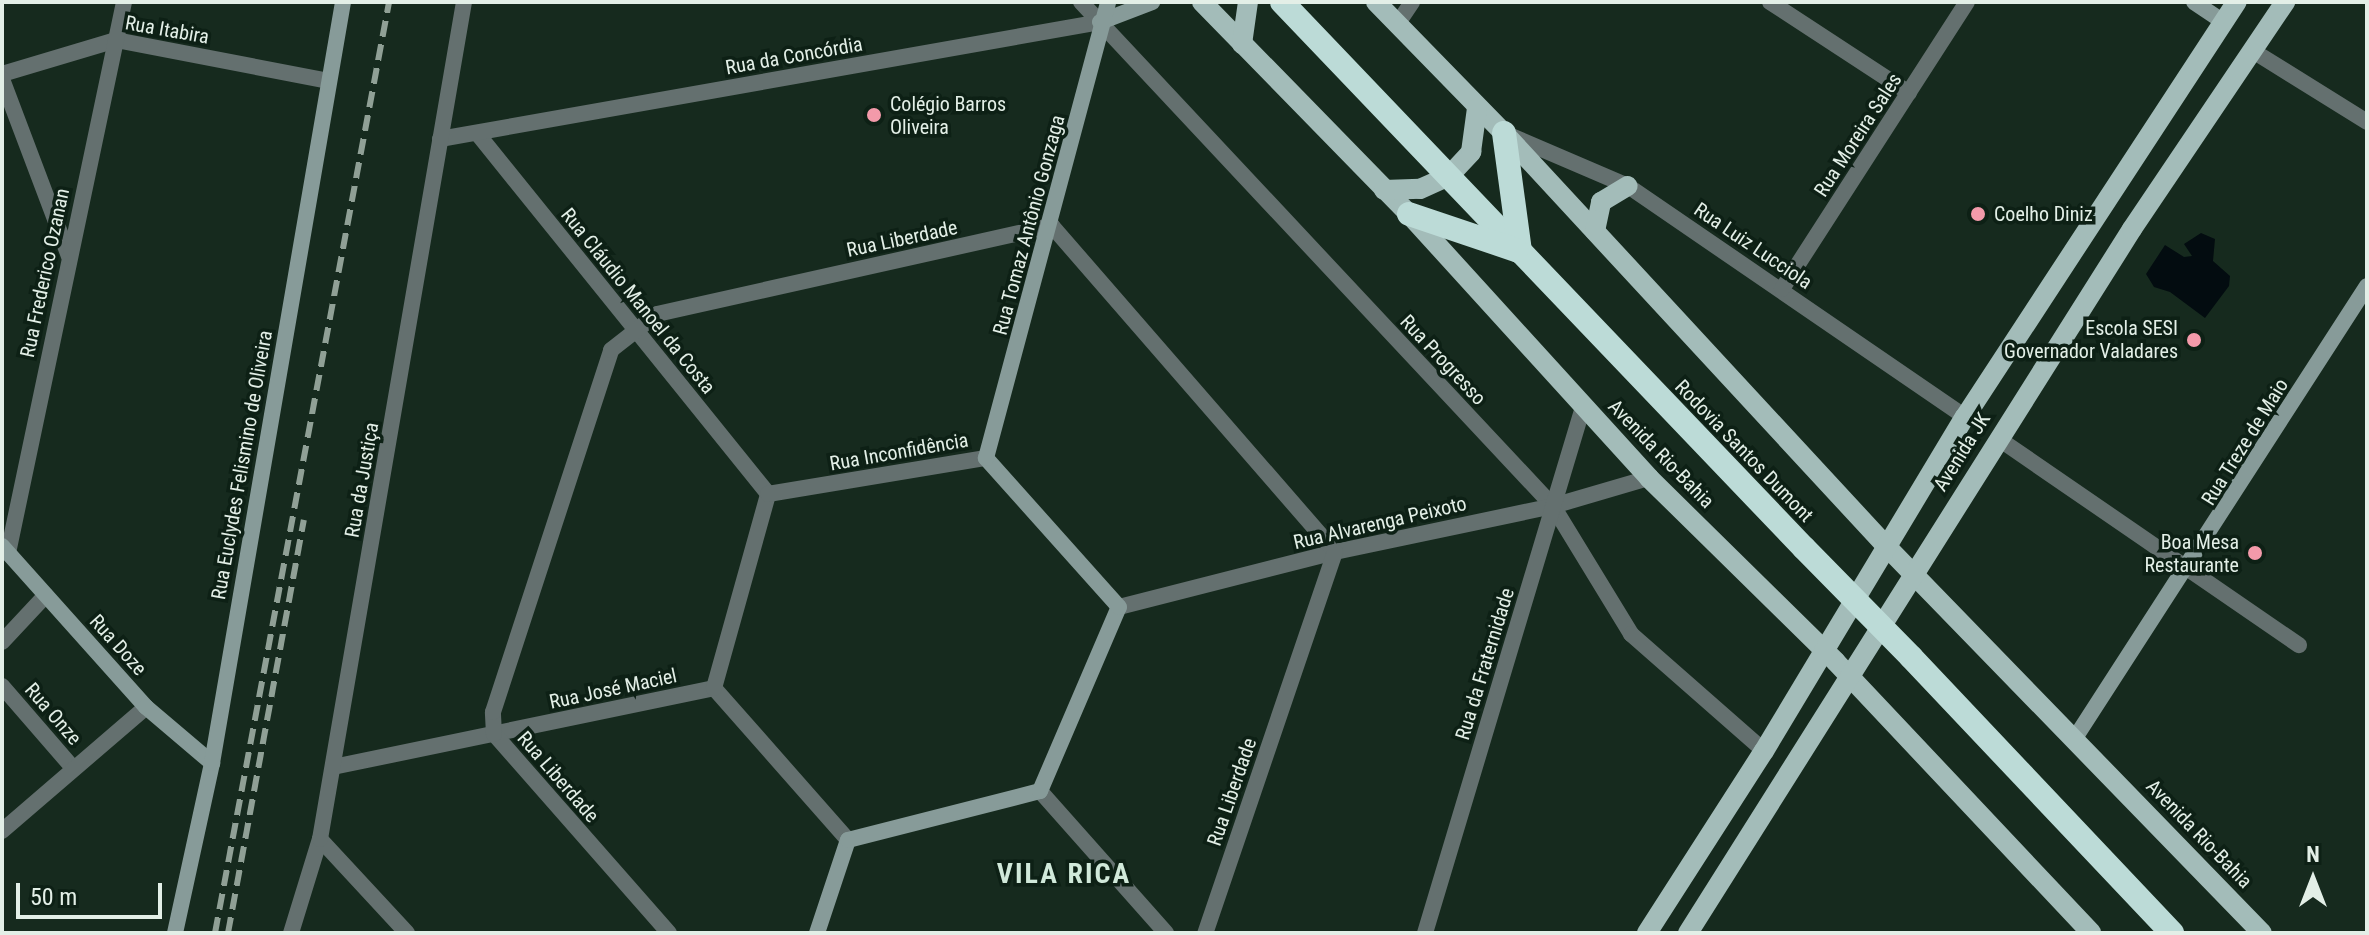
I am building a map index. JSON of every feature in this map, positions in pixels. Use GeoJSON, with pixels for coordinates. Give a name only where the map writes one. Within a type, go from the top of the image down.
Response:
{"type":"FeatureCollection","features":[{"type":"Feature","properties":{"kind":"highway","name":"Rodovia Santos Dumont"},"geometry":{"type":"LineString","coordinates":[[1282,2],[2172,933]]}},
{"type":"Feature","properties":{"kind":"highway"},"geometry":{"type":"LineString","coordinates":[[1409,214],[1520,252],[1504,133]]}},
{"type":"Feature","properties":{"kind":"main road","name":"Avenida Rio-Bahia"},"geometry":{"type":"LineString","coordinates":[[1202,2],[1409,214],[1649,478],[1824,650],[2091,933]]}},
{"type":"Feature","properties":{"kind":"main road"},"geometry":{"type":"LineString","coordinates":[[1242,44],[1248,2]]}},
{"type":"Feature","properties":{"kind":"main road","name":"Avenida Rio-Bahia"},"geometry":{"type":"LineString","coordinates":[[1376,2],[1504,133],[1887,547],[2262,933]]}},
{"type":"Feature","properties":{"kind":"main road","name":"Avenida JK"},"geometry":{"type":"LineString","coordinates":[[1647,933],[1764,751],[1965,417],[2237,2]]}},
{"type":"Feature","properties":{"kind":"main road","name":"Avenida JK"},"geometry":{"type":"LineString","coordinates":[[1696,929],[1848,676],[2285,2]]}},
{"type":"Feature","properties":{"kind":"main road"},"geometry":{"type":"LineString","coordinates":[[1384,190],[1420,189],[1449,176],[1471,152],[1477,108]]}},
{"type":"Feature","properties":{"kind":"main road"},"geometry":{"type":"LineString","coordinates":[[1595,231],[1601,202],[1628,186]]}},
{"type":"Feature","properties":{"kind":"street","name":"Rua Frederico Ozanan"},"geometry":{"type":"LineString","coordinates":[[5,549],[124,2]]}},
{"type":"Feature","properties":{"kind":"street","name":"Rua Euclydes Felismino de Oliveira"},"geometry":{"type":"LineString","coordinates":[[175,933],[212,763],[343,2]]}},
{"type":"Feature","properties":{"kind":"street","name":"Rua da Justiça"},"geometry":{"type":"LineString","coordinates":[[291,933],[320,839],[464,2]]}},
{"type":"Feature","properties":{"kind":"street","name":"Rua Progresso"},"geometry":{"type":"LineString","coordinates":[[1081,2],[1553,506],[1631,634],[1764,751]]}},
{"type":"Feature","properties":{"kind":"street","name":"Rua Tomaz Antônio Gonzaga"},"geometry":{"type":"LineString","coordinates":[[986,458],[1052,226],[1100,22],[1108,2]]}},
{"type":"Feature","properties":{"kind":"street","name":"Rua da Concórdia"},"geometry":{"type":"LineString","coordinates":[[440,139],[1100,22],[1152,2]]}},
{"type":"Feature","properties":{"kind":"street"},"geometry":{"type":"LineString","coordinates":[[1398,23],[1412,2]]}},
{"type":"Feature","properties":{"kind":"street"},"geometry":{"type":"LineString","coordinates":[[1770,2],[1909,93]]}},
{"type":"Feature","properties":{"kind":"street","name":"Rua Moreira Sales"},"geometry":{"type":"LineString","coordinates":[[1782,289],[1967,2]]}},
{"type":"Feature","properties":{"kind":"street"},"geometry":{"type":"LineString","coordinates":[[2194,2],[2224,22]]}},
{"type":"Feature","properties":{"kind":"street","name":"Rua Itabira"},"geometry":{"type":"LineString","coordinates":[[2,76],[116,40],[328,81]]}},
{"type":"Feature","properties":{"kind":"street"},"geometry":{"type":"LineString","coordinates":[[2253,51],[2367,122]]}},
{"type":"Feature","properties":{"kind":"street"},"geometry":{"type":"LineString","coordinates":[[2,76],[69,256]]}},
{"type":"Feature","properties":{"kind":"street","name":"Rua Cláudio Manoel da Costa"},"geometry":{"type":"LineString","coordinates":[[477,133],[768,494]]}},
{"type":"Feature","properties":{"kind":"street","name":"Rua Luiz Lucciola"},"geometry":{"type":"LineString","coordinates":[[1504,133],[1628,186],[1965,417]]}},
{"type":"Feature","properties":{"kind":"street"},"geometry":{"type":"LineString","coordinates":[[1052,226],[1335,552]]}},
{"type":"Feature","properties":{"kind":"street","name":"Rua Liberdade"},"geometry":{"type":"LineString","coordinates":[[669,933],[494,734],[493,712],[611,350],[657,314],[1052,226]]}},
{"type":"Feature","properties":{"kind":"street","name":"Rua Treze de Maio"},"geometry":{"type":"LineString","coordinates":[[2075,738],[2190,567],[2367,286]]}},
{"type":"Feature","properties":{"kind":"street","name":"Rua da Fraternidade"},"geometry":{"type":"LineString","coordinates":[[1425,933],[1583,407]]}},
{"type":"Feature","properties":{"kind":"street"},"geometry":{"type":"LineString","coordinates":[[1999,439],[2190,567],[2299,645]]}},
{"type":"Feature","properties":{"kind":"street","name":"Rua Inconfidência"},"geometry":{"type":"LineString","coordinates":[[768,494],[986,458],[1119,607]]}},
{"type":"Feature","properties":{"kind":"street","name":"Rua Alvarenga Peixoto"},"geometry":{"type":"LineString","coordinates":[[1119,607],[1335,552],[1553,506],[1649,478]]}},
{"type":"Feature","properties":{"kind":"street"},"geometry":{"type":"LineString","coordinates":[[768,494],[714,688],[848,840]]}},
{"type":"Feature","properties":{"kind":"street","name":"Rua Doze"},"geometry":{"type":"LineString","coordinates":[[5,549],[146,707],[212,763]]}},
{"type":"Feature","properties":{"kind":"street","name":"Rua Liberdade"},"geometry":{"type":"LineString","coordinates":[[1205,933],[1335,552]]}},
{"type":"Feature","properties":{"kind":"street"},"geometry":{"type":"LineString","coordinates":[[2,642],[46,595]]}},
{"type":"Feature","properties":{"kind":"street"},"geometry":{"type":"LineString","coordinates":[[1040,791],[1119,607]]}},
{"type":"Feature","properties":{"kind":"street","name":"Rua Onze"},"geometry":{"type":"LineString","coordinates":[[2,686],[73,768]]}},
{"type":"Feature","properties":{"kind":"street","name":"Rua José Maciel"},"geometry":{"type":"LineString","coordinates":[[333,767],[714,688]]}},
{"type":"Feature","properties":{"kind":"street"},"geometry":{"type":"LineString","coordinates":[[2,831],[146,707]]}},
{"type":"Feature","properties":{"kind":"street"},"geometry":{"type":"LineString","coordinates":[[848,840],[1040,791]]}},
{"type":"Feature","properties":{"kind":"street"},"geometry":{"type":"LineString","coordinates":[[1040,791],[1166,933]]}},
{"type":"Feature","properties":{"kind":"street"},"geometry":{"type":"LineString","coordinates":[[320,839],[407,933]]}},
{"type":"Feature","properties":{"kind":"street"},"geometry":{"type":"LineString","coordinates":[[817,933],[848,840]]}},
{"type":"Feature","properties":{"kind":"shaded area"},"geometry":{"type":"Polygon","coordinates":[[[2201,233],[2215,239],[2213,261],[2230,276],[2229,286],[2205,318],[2170,292],[2154,287],[2146,274],[2165,245],[2184,257],[2192,256],[2184,244],[2201,233]]]}},
{"type":"Feature","properties":{"kind":"railway"},"geometry":{"type":"LineString","coordinates":[[215,933],[389,2]]}},
{"type":"Feature","properties":{"kind":"railway"},"geometry":{"type":"LineString","coordinates":[[228,933],[304,520]]}},
{"type":"Feature","properties":{"kind":"place","name":"Colégio Barros Oliveira"},"geometry":{"type":"Point","coordinates":[874,115]}},
{"type":"Feature","properties":{"kind":"place","name":"Coelho Diniz"},"geometry":{"type":"Point","coordinates":[1978,214]}},
{"type":"Feature","properties":{"kind":"place","name":"Escola SESI Governador Valadares"},"geometry":{"type":"Point","coordinates":[2194,340]}},
{"type":"Feature","properties":{"kind":"place","name":"Boa Mesa Restaurante"},"geometry":{"type":"Point","coordinates":[2255,553]}},
{"type":"Feature","properties":{"kind":"district","name":"VILA RICA"},"geometry":{"type":"Point","coordinates":[1064,874]}}]}
